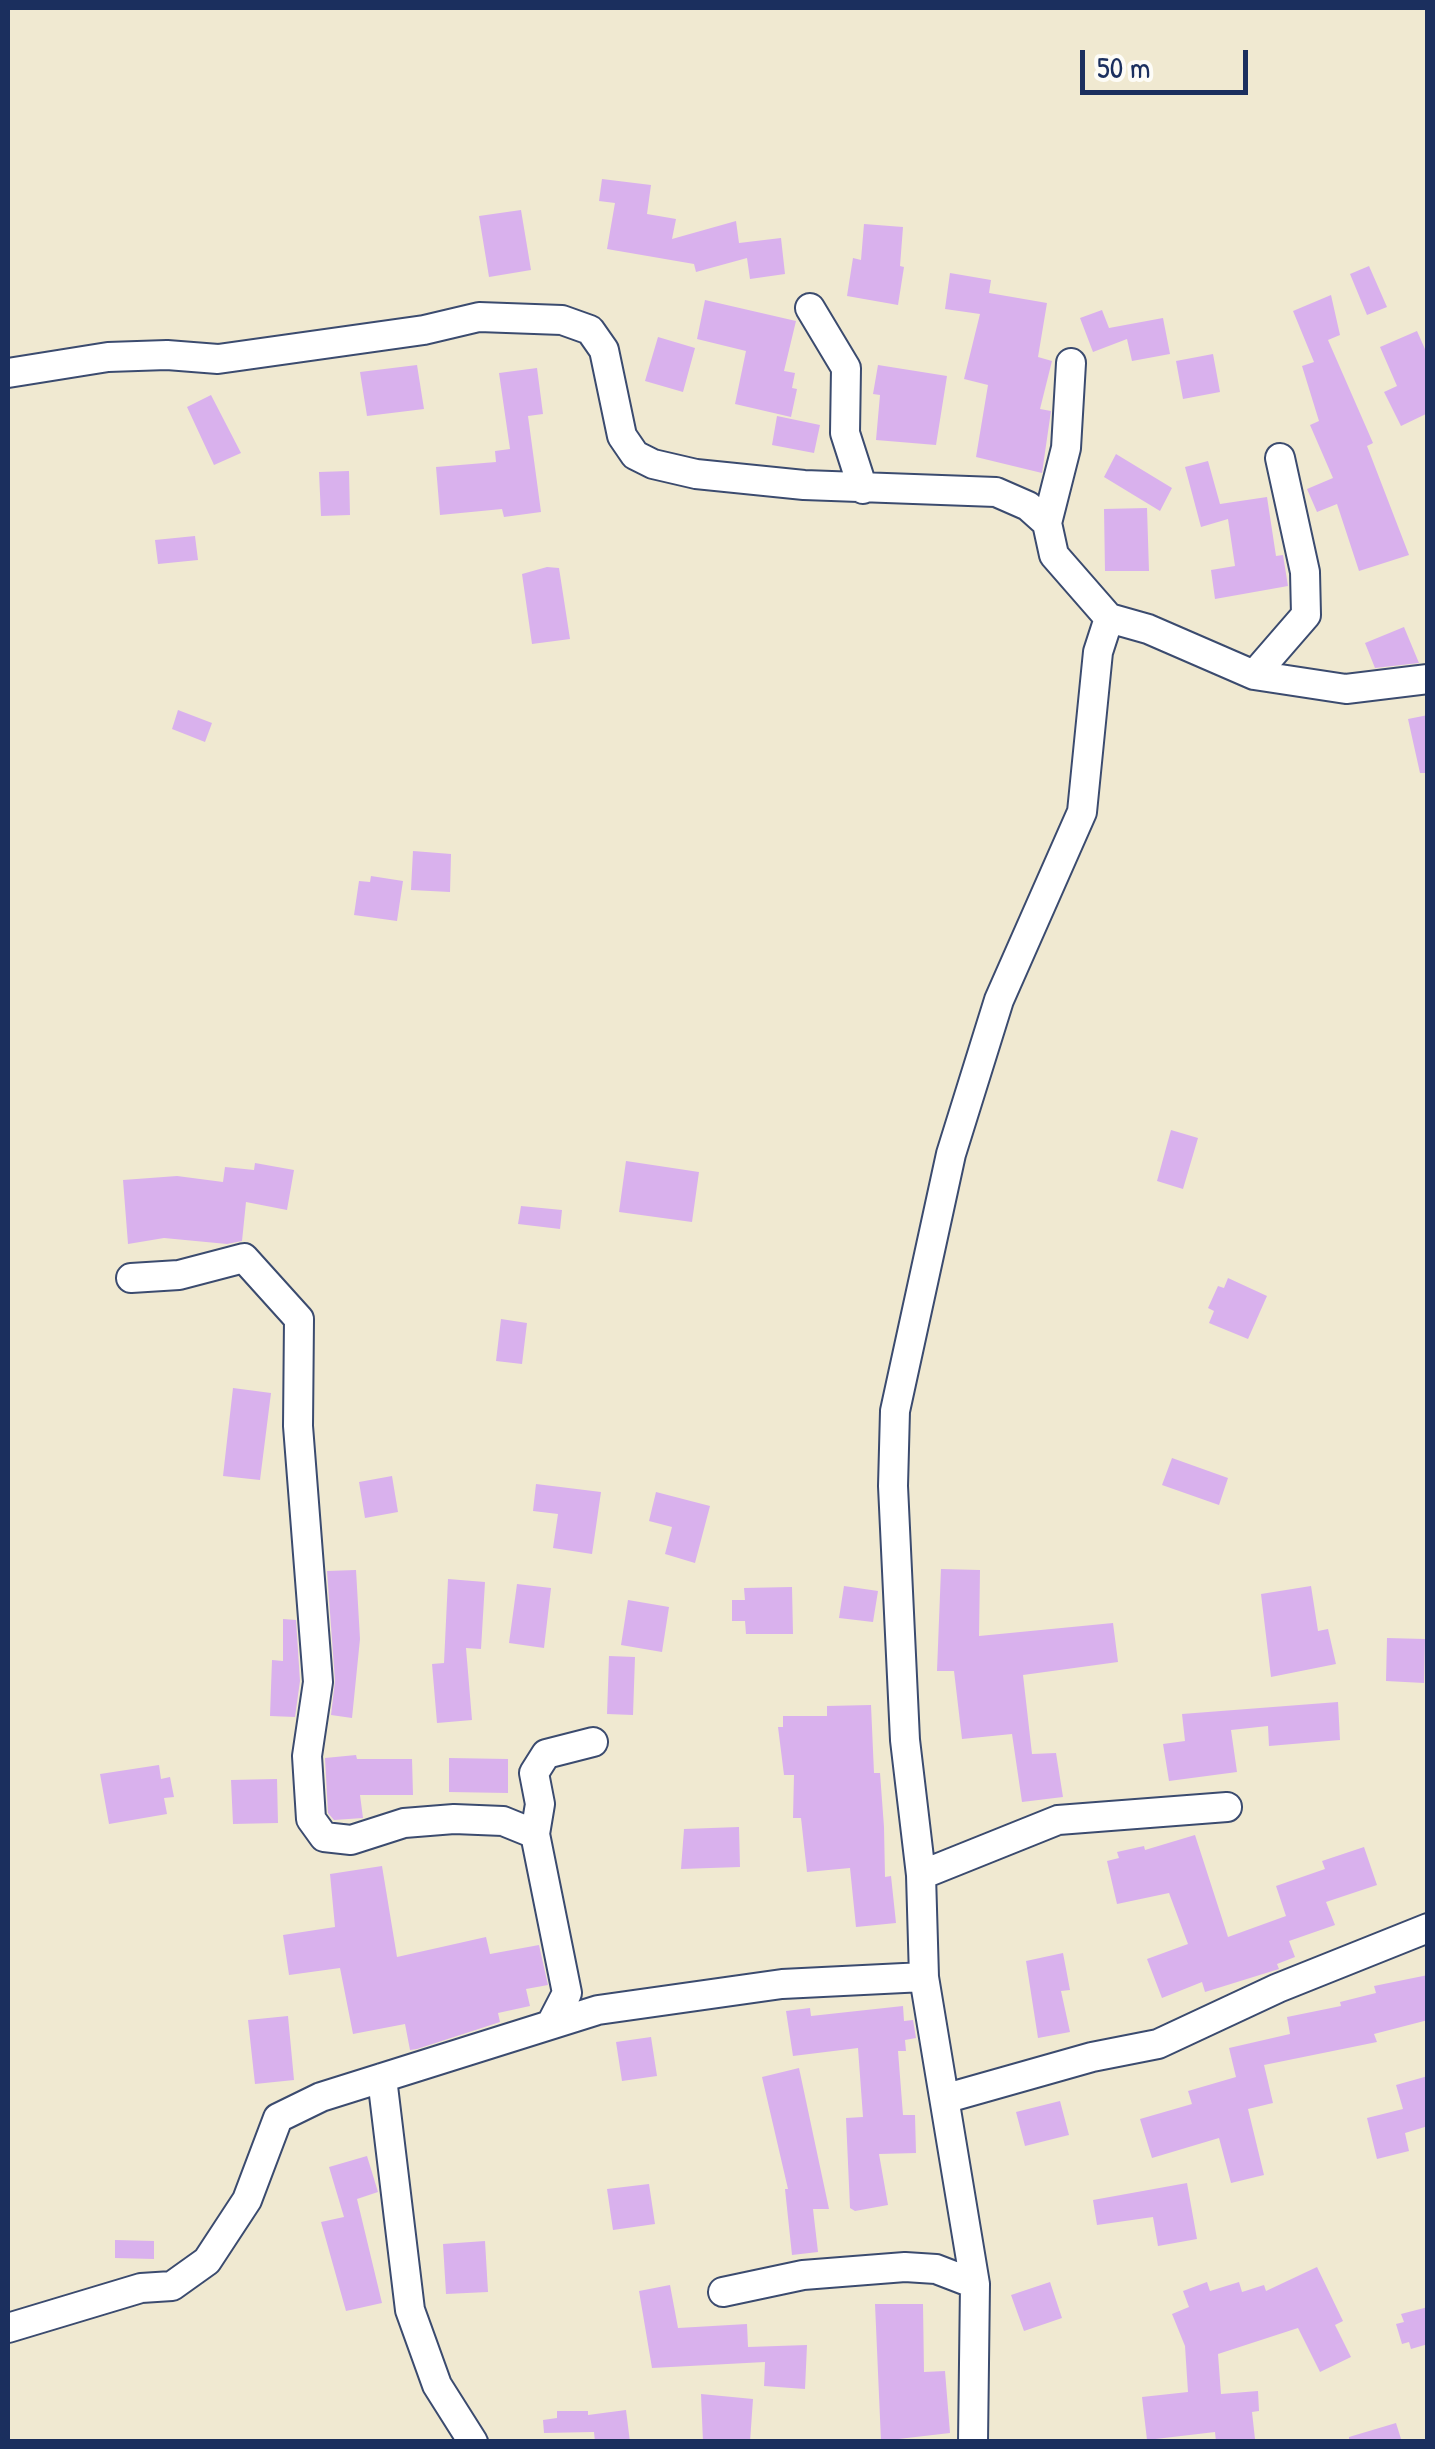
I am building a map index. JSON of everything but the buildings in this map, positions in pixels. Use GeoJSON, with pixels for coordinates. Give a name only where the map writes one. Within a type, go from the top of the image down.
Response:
{"type":"FeatureCollection","features":[{"type":"Feature","properties":{"kind":"street"},"geometry":{"type":"LineString","coordinates":[[810,308],[846,368],[845,433],[863,489]]}},
{"type":"Feature","properties":{"kind":"street"},"geometry":{"type":"LineString","coordinates":[[8,373],[108,357],[167,354],[218,359],[424,330],[479,317],[562,320],[590,330],[604,350],[622,436],[635,455],[696,474],[863,489],[996,492],[1028,506],[1047,523]]}},
{"type":"Feature","properties":{"kind":"street"},"geometry":{"type":"LineString","coordinates":[[1071,363],[1066,448],[1047,523],[1054,554],[1110,618],[1148,629],[1254,675],[1346,689],[1428,679]]}},
{"type":"Feature","properties":{"kind":"street"},"geometry":{"type":"LineString","coordinates":[[1254,675],[1306,615],[1305,572],[1280,458]]}},
{"type":"Feature","properties":{"kind":"street"},"geometry":{"type":"LineString","coordinates":[[973,2442],[976,2284],[924,1976],[921,1875],[905,1740],[893,1486],[895,1411],[952,1154],[999,1000],[1082,812],[1098,652],[1110,618]]}},
{"type":"Feature","properties":{"kind":"street"},"geometry":{"type":"LineString","coordinates":[[130,1278],[179,1275],[244,1258],[300,1319],[297,1408],[318,1682],[306,1756],[311,1819],[324,1837],[352,1840],[404,1823],[454,1819],[503,1821],[534,1834]]}},
{"type":"Feature","properties":{"kind":"street"},"geometry":{"type":"LineString","coordinates":[[551,2024],[567,1993],[534,1834],[540,1804],[534,1772],[546,1754],[594,1742]]}},
{"type":"Feature","properties":{"kind":"street"},"geometry":{"type":"LineString","coordinates":[[921,1875],[1058,1820],[1227,1807]]}},
{"type":"Feature","properties":{"kind":"street"},"geometry":{"type":"LineString","coordinates":[[947,2098],[1092,2057],[1158,2044],[1278,1988],[1428,1928]]}},
{"type":"Feature","properties":{"kind":"street"},"geometry":{"type":"LineString","coordinates":[[8,2328],[141,2288],[172,2286],[207,2261],[248,2200],[278,2118],[321,2097],[598,2010],[782,1984],[924,1976]]}},
{"type":"Feature","properties":{"kind":"street"},"geometry":{"type":"LineString","coordinates":[[567,1993],[598,2010]]}},
{"type":"Feature","properties":{"kind":"street"},"geometry":{"type":"LineString","coordinates":[[382,2078],[410,2310],[437,2386],[474,2442]]}},
{"type":"Feature","properties":{"kind":"street"},"geometry":{"type":"LineString","coordinates":[[722,2292],[803,2275],[905,2267],[936,2269],[976,2284]]}}]}
